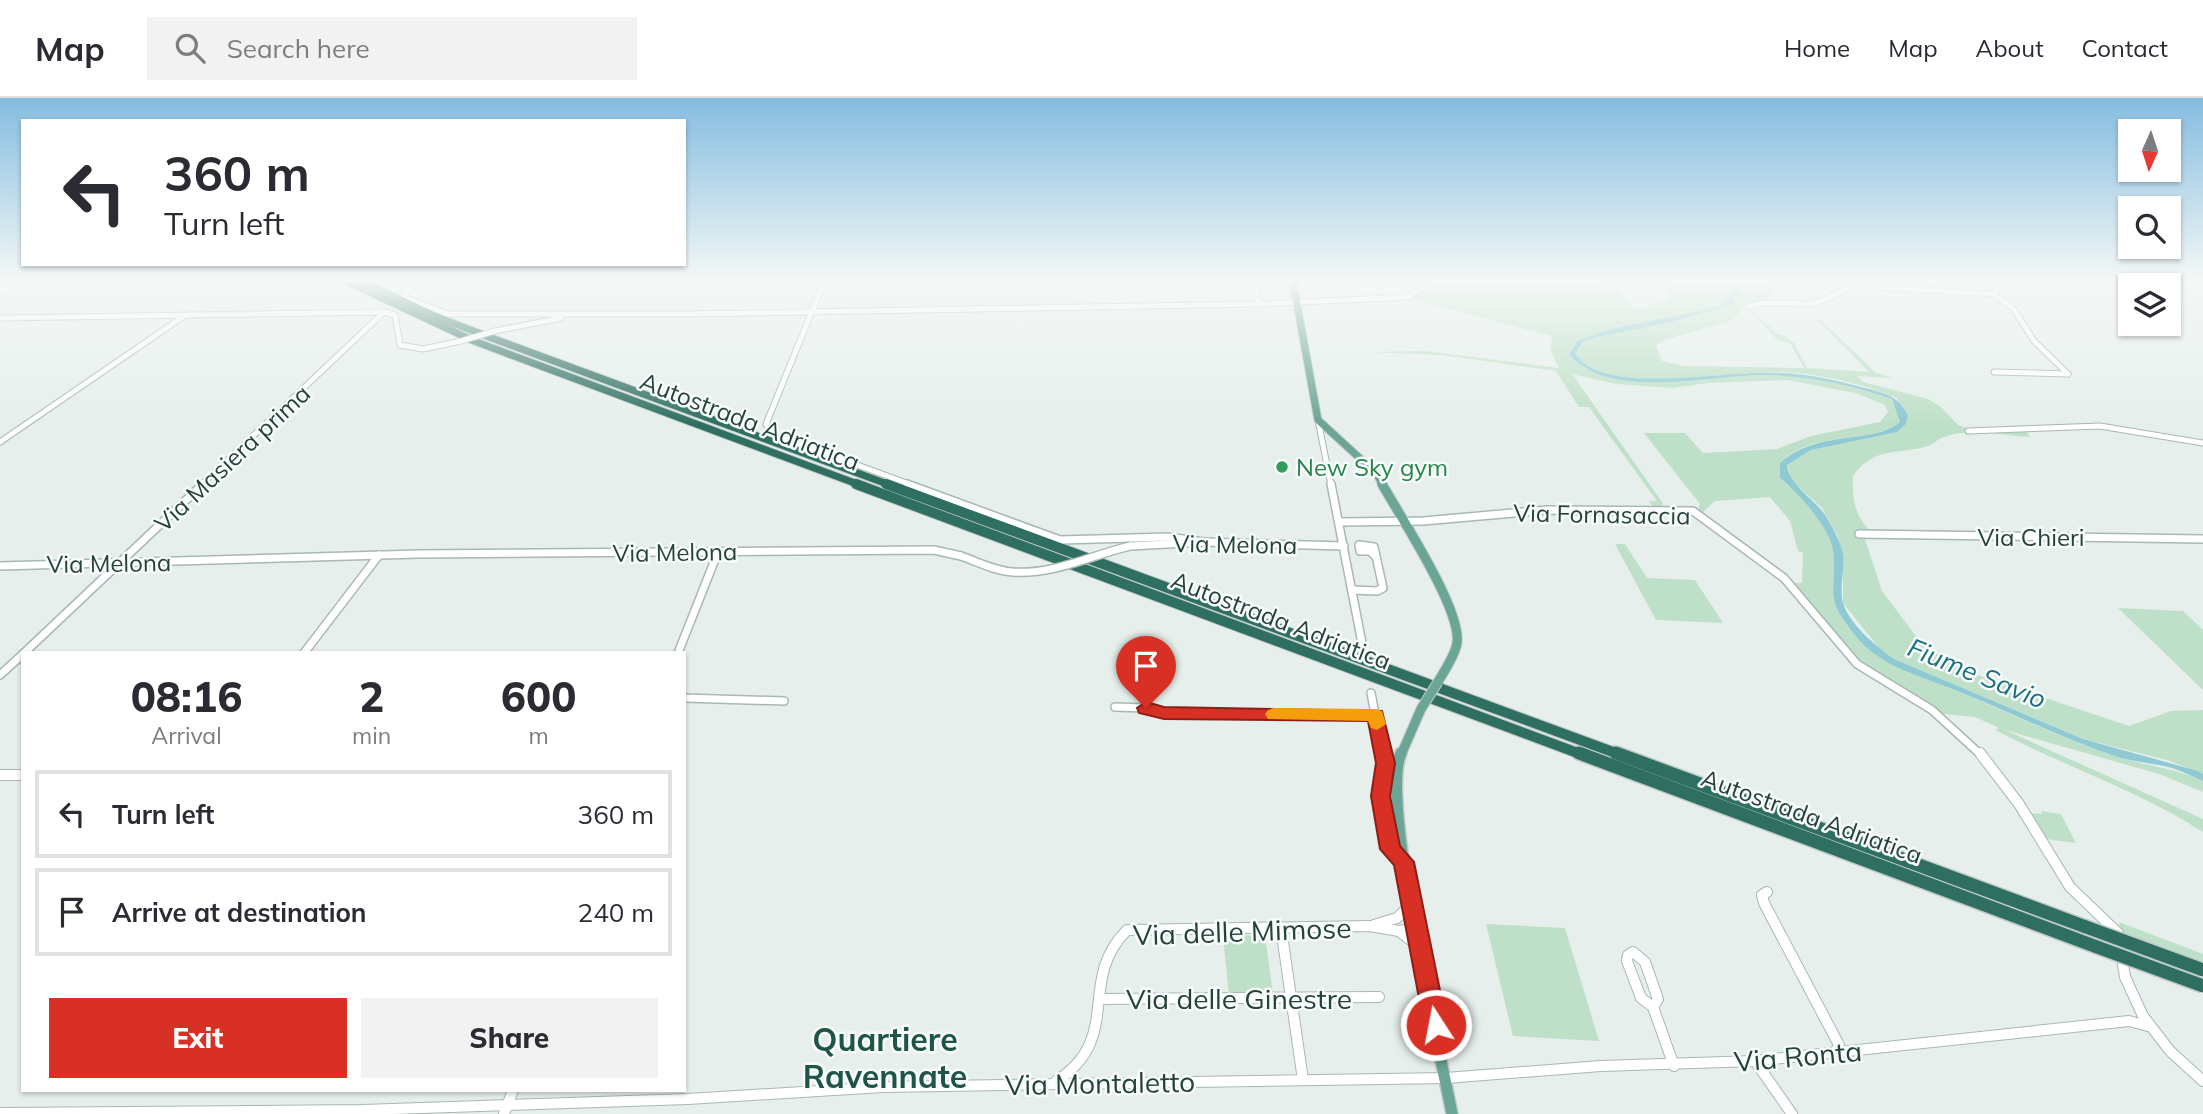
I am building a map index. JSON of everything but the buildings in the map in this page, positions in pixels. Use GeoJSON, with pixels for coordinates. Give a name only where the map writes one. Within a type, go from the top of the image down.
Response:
{"type":"FeatureCollection","features":[{"type":"Feature","properties":{"kind":"highway","name":"Autostrada Adriatica"},"geometry":{"type":"LineString","coordinates":[[448,329],[2203,986]]}},
{"type":"Feature","properties":{"kind":"highway","name":"Autostrada Adriatica"},"geometry":{"type":"LineString","coordinates":[[469,329],[2203,970]]}},
{"type":"Feature","properties":{"kind":"main road"},"geometry":{"type":"LineString","coordinates":[[1302,329],[1318,420],[1376,472],[1457,625],[1457,645],[1421,709],[1399,759],[1397,800],[1404,862],[1452,1114]]}},
{"type":"Feature","properties":{"kind":"street"},"geometry":{"type":"LineString","coordinates":[[0,442],[164,329]]}},
{"type":"Feature","properties":{"kind":"street","name":"Via Masiera prima"},"geometry":{"type":"LineString","coordinates":[[25,651],[366,329]]}},
{"type":"Feature","properties":{"kind":"street"},"geometry":{"type":"LineString","coordinates":[[396,329],[400,345],[407,348],[432,348],[504,329]]}},
{"type":"Feature","properties":{"kind":"street"},"geometry":{"type":"LineString","coordinates":[[805,329],[766,424],[770,433],[1060,540],[1080,542],[1146,536],[1189,538],[1204,542]]}},
{"type":"Feature","properties":{"kind":"street"},"geometry":{"type":"LineString","coordinates":[[1994,372],[2068,374],[2034,341],[2026,329]]}},
{"type":"Feature","properties":{"kind":"street"},"geometry":{"type":"LineString","coordinates":[[1318,420],[1362,643]]}},
{"type":"Feature","properties":{"kind":"street"},"geometry":{"type":"LineString","coordinates":[[1968,431],[2117,427],[2203,443]]}},
{"type":"Feature","properties":{"kind":"street"},"geometry":{"type":"LineString","coordinates":[[1322,441],[1333,435]]}},
{"type":"Feature","properties":{"kind":"street","name":"Via Fornasaccia"},"geometry":{"type":"LineString","coordinates":[[1339,522],[1404,522],[1547,510],[1693,511],[1750,551],[1789,583],[1857,664],[1944,718],[1987,761],[2019,804],[2070,887],[2118,933],[2118,962],[2148,1026],[2163,1045],[2203,1081]]}},
{"type":"Feature","properties":{"kind":"street","name":"Via Chieri"},"geometry":{"type":"LineString","coordinates":[[1859,534],[2203,539]]}},
{"type":"Feature","properties":{"kind":"street","name":"Via Melona"},"geometry":{"type":"LineString","coordinates":[[0,566],[231,562],[379,555],[923,550],[961,556],[993,568],[1027,572],[1047,570],[1130,546],[1204,542],[1344,546]]}},
{"type":"Feature","properties":{"kind":"street"},"geometry":{"type":"LineString","coordinates":[[679,651],[718,552]]}},
{"type":"Feature","properties":{"kind":"street"},"geometry":{"type":"LineString","coordinates":[[306,651],[379,555]]}},
{"type":"Feature","properties":{"kind":"street"},"geometry":{"type":"LineString","coordinates":[[1352,590],[1377,591],[1382,588],[1376,557]]}},
{"type":"Feature","properties":{"kind":"street","name":"Via Masiera prima"},"geometry":{"type":"LineString","coordinates":[[0,675],[21,655]]}},
{"type":"Feature","properties":{"kind":"street"},"geometry":{"type":"LineString","coordinates":[[1371,692],[1385,763],[1381,796],[1390,849],[1404,862]]}},
{"type":"Feature","properties":{"kind":"street"},"geometry":{"type":"LineString","coordinates":[[686,698],[784,701]]}},
{"type":"Feature","properties":{"kind":"street"},"geometry":{"type":"LineString","coordinates":[[1115,707],[1146,708],[1164,713],[1376,715]]}},
{"type":"Feature","properties":{"kind":"street"},"geometry":{"type":"LineString","coordinates":[[0,775],[21,775]]}},
{"type":"Feature","properties":{"kind":"street"},"geometry":{"type":"LineString","coordinates":[[1767,892],[1762,895],[1765,903],[1839,1045],[1835,1053]]}},
{"type":"Feature","properties":{"kind":"street","name":"Via delle Mimose"},"geometry":{"type":"LineString","coordinates":[[1370,926],[1397,918],[1412,903]]}},
{"type":"Feature","properties":{"kind":"street"},"geometry":{"type":"LineString","coordinates":[[1397,918],[1417,928]]}},
{"type":"Feature","properties":{"kind":"street","name":"Via delle Mimose"},"geometry":{"type":"LineString","coordinates":[[1052,1083],[1072,1074],[1089,1056],[1107,949],[1128,930],[1370,926],[1399,931],[1417,928]]}},
{"type":"Feature","properties":{"kind":"street"},"geometry":{"type":"LineString","coordinates":[[1280,928],[1303,1080]]}},
{"type":"Feature","properties":{"kind":"street","name":"Via delle Mimose"},"geometry":{"type":"LineString","coordinates":[[1399,931],[1421,948]]}},
{"type":"Feature","properties":{"kind":"street"},"geometry":{"type":"LineString","coordinates":[[1653,1007],[1658,999],[1645,962],[1633,952],[1628,955],[1632,973],[1641,998],[1653,1007],[1674,1066]]}},
{"type":"Feature","properties":{"kind":"street","name":"Via delle Ginestre"},"geometry":{"type":"LineString","coordinates":[[1099,999],[1379,997]]}},
{"type":"Feature","properties":{"kind":"street","name":"Via Ronta"},"geometry":{"type":"LineString","coordinates":[[1446,1078],[1601,1066],[1674,1066],[1755,1061],[2129,1021],[2148,1026]]}},
{"type":"Feature","properties":{"kind":"street"},"geometry":{"type":"LineString","coordinates":[[1755,1061],[1792,1114]]}},
{"type":"Feature","properties":{"kind":"street","name":"Via Montaletto"},"geometry":{"type":"LineString","coordinates":[[0,1113],[505,1110],[883,1087],[1446,1078]]}},
{"type":"Feature","properties":{"kind":"street"},"geometry":{"type":"LineString","coordinates":[[505,1110],[512,1092]]}},
{"type":"Feature","properties":{"kind":"green space"},"geometry":{"type":"Polygon","coordinates":[[[1527,329],[1610,329],[1574,344],[1569,354],[1585,368],[1608,376],[1664,381],[1749,375],[1787,376],[1848,386],[1896,402],[1900,422],[1887,430],[1809,445],[1780,463],[1780,478],[1812,511],[1831,541],[1835,597],[1841,617],[1848,627],[1870,649],[1895,665],[2093,748],[2203,781],[2203,792],[2159,774],[2005,730],[2203,819],[2203,832],[2153,803],[2021,743],[1995,730],[1999,728],[1975,717],[1943,714],[1862,666],[1792,583],[1802,583],[1803,553],[1798,551],[1790,521],[1770,497],[1715,501],[1702,513],[1697,512],[1700,504],[1644,433],[1685,433],[1703,453],[1777,449],[1811,436],[1880,422],[1888,412],[1885,405],[1855,393],[1787,380],[1708,383],[1672,388],[1616,384],[1572,374],[1662,502],[1664,510],[1656,511],[1649,501],[1657,501],[1589,407],[1579,407],[1556,371],[1442,355],[1370,352],[1425,351],[1559,368],[1550,349],[1552,336],[1527,329]]]}},
{"type":"Feature","properties":{"kind":"green space"},"geometry":{"type":"Polygon","coordinates":[[[1631,329],[1701,329],[1664,340],[1656,346],[1662,361],[1684,366],[1804,368],[1790,343],[1777,340],[1768,329],[1773,329],[1794,343],[1807,368],[1869,372],[1826,329],[1831,329],[1876,373],[1893,378],[1857,376],[1863,382],[1928,399],[1941,407],[1958,425],[1971,430],[2026,431],[2030,437],[1976,432],[1954,434],[1925,447],[1876,456],[1860,467],[1853,476],[1857,512],[1870,531],[2185,537],[2192,543],[1865,539],[1882,591],[1925,648],[1974,674],[2129,726],[2171,711],[2203,710],[2203,774],[2167,760],[2083,739],[1894,659],[1879,648],[1843,603],[1843,555],[1838,537],[1822,508],[1792,481],[1787,465],[1811,450],[1897,432],[1905,425],[1897,398],[1855,384],[1796,373],[1761,372],[1661,379],[1615,376],[1592,369],[1574,354],[1582,342],[1631,329]]]}},
{"type":"Feature","properties":{"kind":"green space"},"geometry":{"type":"Polygon","coordinates":[[[1615,544],[1625,544],[1647,578],[1695,580],[1723,623],[1656,620],[1615,544]]]}},
{"type":"Feature","properties":{"kind":"green space"},"geometry":{"type":"Polygon","coordinates":[[[2118,608],[2183,611],[2203,630],[2203,690],[2118,608]]]}},
{"type":"Feature","properties":{"kind":"green space"},"geometry":{"type":"Polygon","coordinates":[[[2041,811],[2061,814],[2076,843],[2046,839],[2029,813],[2042,814],[2041,811]]]}},
{"type":"Feature","properties":{"kind":"green space"},"geometry":{"type":"Polygon","coordinates":[[[2119,922],[2203,954],[2203,964],[2121,934],[2119,922]]]}},
{"type":"Feature","properties":{"kind":"green space"},"geometry":{"type":"Polygon","coordinates":[[[1486,924],[1565,928],[1599,1041],[1513,1036],[1486,924]]]}},
{"type":"Feature","properties":{"kind":"green space"},"geometry":{"type":"Polygon","coordinates":[[[1265,935],[1273,995],[1229,996],[1223,936],[1265,935]]]}},
{"type":"Feature","properties":{"kind":"water"},"geometry":{"type":"Polygon","coordinates":[[[1610,329],[1635,329],[1582,342],[1575,354],[1590,367],[1614,375],[1661,379],[1761,373],[1792,374],[1841,382],[1883,393],[1895,399],[1908,416],[1905,425],[1897,432],[1811,450],[1787,465],[1793,480],[1818,506],[1839,541],[1843,560],[1843,603],[1857,627],[1894,659],[2083,739],[2198,771],[2203,774],[2203,781],[2170,768],[2123,759],[2093,748],[1905,671],[1877,656],[1854,634],[1838,610],[1833,593],[1834,564],[1831,541],[1812,511],[1780,478],[1780,463],[1811,445],[1888,429],[1900,422],[1892,399],[1847,386],[1786,376],[1664,382],[1610,378],[1587,369],[1569,354],[1577,341],[1610,329]]]}},
{"type":"Feature","properties":{"kind":"slow traffic"},"geometry":{"type":"LineString","coordinates":[[1274,714],[1376,715],[1377,724]]}},
{"type":"Feature","properties":{"kind":"place","name":"New Sky gym"},"geometry":{"type":"Point","coordinates":[1282,467]}},
{"type":"Feature","properties":{"kind":"district","name":"Quartiere Ravennate"},"geometry":{"type":"Point","coordinates":[885,1058]}},
{"type":"Feature","properties":{"kind":"route"},"geometry":{"type":"LineString","coordinates":[[1146,708],[1164,713],[1376,715],[1385,763],[1381,796],[1390,849],[1404,862],[1436,1025]]}},
{"type":"Feature","properties":{"kind":"water label","name":"Fiume Savio"},"geometry":{"type":"Point","coordinates":[1977,673]}}]}
